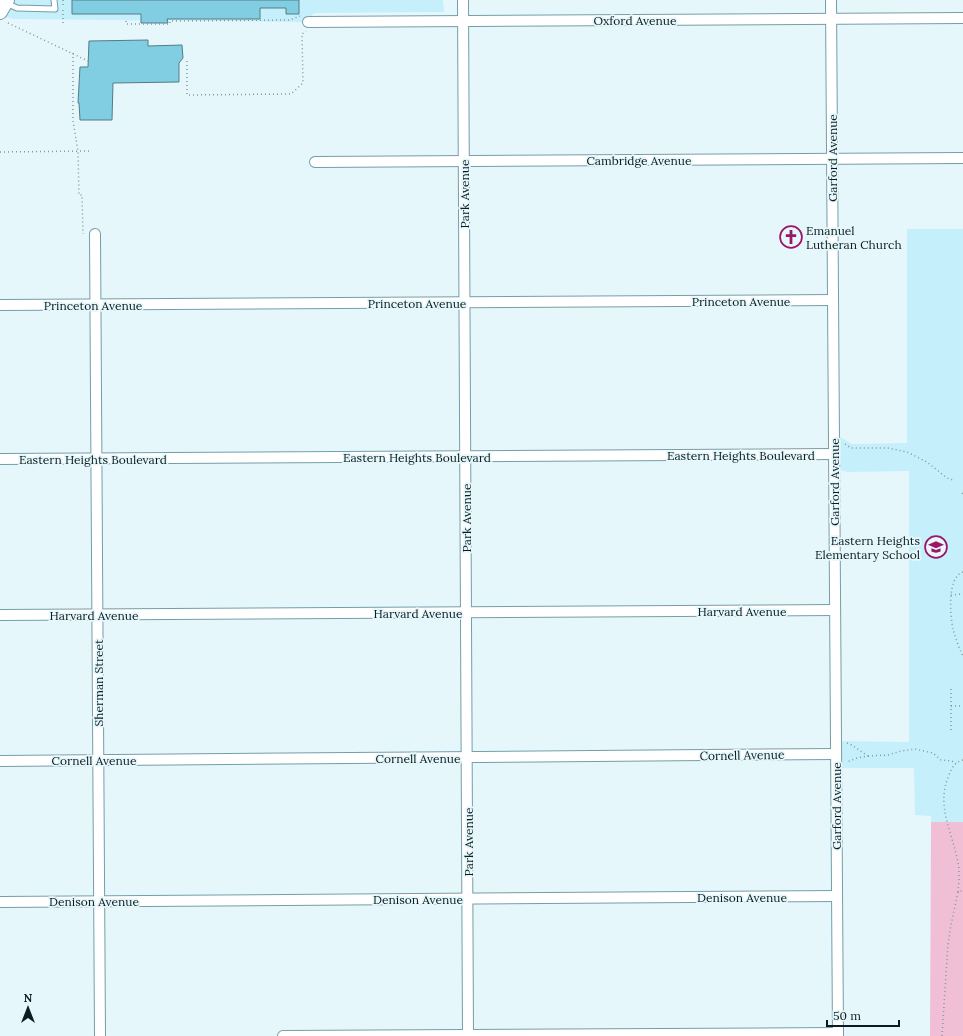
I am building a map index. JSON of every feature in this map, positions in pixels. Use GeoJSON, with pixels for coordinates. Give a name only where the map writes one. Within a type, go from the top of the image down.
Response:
{"type":"FeatureCollection","features":[{"type":"Feature","properties":{"kind":"street","name":"Park Avenue"},"geometry":{"type":"LineString","coordinates":[[463,0],[468,1035]]}},
{"type":"Feature","properties":{"kind":"street","name":"Garford Avenue"},"geometry":{"type":"LineString","coordinates":[[831,0],[838,1034]]}},
{"type":"Feature","properties":{"kind":"street","name":"Oxford Avenue"},"geometry":{"type":"LineString","coordinates":[[307,21],[963,18]]}},
{"type":"Feature","properties":{"kind":"street","name":"Cambridge Avenue"},"geometry":{"type":"LineString","coordinates":[[315,162],[963,158]]}},
{"type":"Feature","properties":{"kind":"street","name":"Sherman Street"},"geometry":{"type":"LineString","coordinates":[[95,234],[100,1036]]}},
{"type":"Feature","properties":{"kind":"street","name":"Princeton Avenue"},"geometry":{"type":"LineString","coordinates":[[0,305],[833,300]]}},
{"type":"Feature","properties":{"kind":"street","name":"Eastern Heights Boulevard"},"geometry":{"type":"LineString","coordinates":[[0,459],[834,454]]}},
{"type":"Feature","properties":{"kind":"street","name":"Harvard Avenue"},"geometry":{"type":"LineString","coordinates":[[0,615],[835,610]]}},
{"type":"Feature","properties":{"kind":"street","name":"Cornell Avenue"},"geometry":{"type":"LineString","coordinates":[[0,761],[836,754]]}},
{"type":"Feature","properties":{"kind":"street","name":"Denison Avenue"},"geometry":{"type":"LineString","coordinates":[[0,902],[837,896]]}},
{"type":"Feature","properties":{"kind":"street"},"geometry":{"type":"LineString","coordinates":[[283,1036],[838,1034]]}},
{"type":"Feature","properties":{"kind":"lane"},"geometry":{"type":"LineString","coordinates":[[5,9],[54,9],[54,0]]}},
{"type":"Feature","properties":{"kind":"path"},"geometry":{"type":"LineString","coordinates":[[5,9],[88,61]]}},
{"type":"Feature","properties":{"kind":"path"},"geometry":{"type":"LineString","coordinates":[[126,21],[126,24],[170,24],[170,21],[307,21],[302,34],[303,83],[291,94],[187,95],[187,62]]}},
{"type":"Feature","properties":{"kind":"path"},"geometry":{"type":"LineString","coordinates":[[73,53],[73,121],[78,151],[79,195],[82,195],[83,234]]}},
{"type":"Feature","properties":{"kind":"path"},"geometry":{"type":"LineString","coordinates":[[0,152],[91,151]]}},
{"type":"Feature","properties":{"kind":"path"},"geometry":{"type":"LineString","coordinates":[[845,444],[851,448],[888,448],[907,452],[927,462],[947,478],[953,480],[953,482]]}},
{"type":"Feature","properties":{"kind":"path"},"geometry":{"type":"LineString","coordinates":[[963,572],[959,573],[955,578],[951,595],[953,628],[963,656]]}},
{"type":"Feature","properties":{"kind":"path"},"geometry":{"type":"LineString","coordinates":[[951,595],[963,594]]}},
{"type":"Feature","properties":{"kind":"path"},"geometry":{"type":"LineString","coordinates":[[951,689],[951,732]]}},
{"type":"Feature","properties":{"kind":"path"},"geometry":{"type":"LineString","coordinates":[[951,706],[961,706]]}},
{"type":"Feature","properties":{"kind":"path"},"geometry":{"type":"LineString","coordinates":[[847,743],[868,756]]}},
{"type":"Feature","properties":{"kind":"path"},"geometry":{"type":"LineString","coordinates":[[847,762],[856,758],[888,755],[915,749],[933,753],[941,760],[956,763]]}},
{"type":"Feature","properties":{"kind":"path"},"geometry":{"type":"LineString","coordinates":[[942,1036],[948,944],[958,892],[959,867],[958,858],[944,808],[948,776],[956,763],[963,760]]}},
{"type":"Feature","properties":{"kind":"path"},"geometry":{"type":"LineString","coordinates":[[958,892],[963,890]]}},
{"type":"Feature","properties":{"kind":"shaded area"},"geometry":{"type":"Polygon","coordinates":[[[0,0],[443,0],[444,12],[314,13],[306,22],[14,19],[0,16],[0,0]]]}},
{"type":"Feature","properties":{"kind":"shaded area","name":"Eastern Heights Elementary School"},"geometry":{"type":"Polygon","coordinates":[[[907,229],[963,229],[963,822],[931,822],[931,816],[915,815],[914,768],[840,768],[841,741],[909,742],[909,471],[848,472],[839,470],[840,437],[852,444],[907,443],[907,229]]]}},
{"type":"Feature","properties":{"kind":"shaded area"},"geometry":{"type":"Polygon","coordinates":[[[931,822],[963,822],[963,1036],[930,1036],[931,822]]]}},
{"type":"Feature","properties":{"kind":"building"},"geometry":{"type":"Polygon","coordinates":[[[72,0],[299,0],[299,14],[286,14],[286,8],[260,8],[260,19],[167,19],[168,23],[141,23],[141,14],[72,14],[72,0]]]}},
{"type":"Feature","properties":{"kind":"building"},"geometry":{"type":"Polygon","coordinates":[[[148,40],[148,46],[182,45],[183,58],[179,63],[179,82],[113,83],[112,120],[80,120],[78,103],[80,67],[88,67],[89,41],[148,40]]]}},
{"type":"Feature","properties":{"kind":"place","name":"Emanuel Lutheran Church"},"geometry":{"type":"Point","coordinates":[791,237]}},
{"type":"Feature","properties":{"kind":"place","name":"Eastern Heights Elementary School"},"geometry":{"type":"Point","coordinates":[936,547]}}]}
